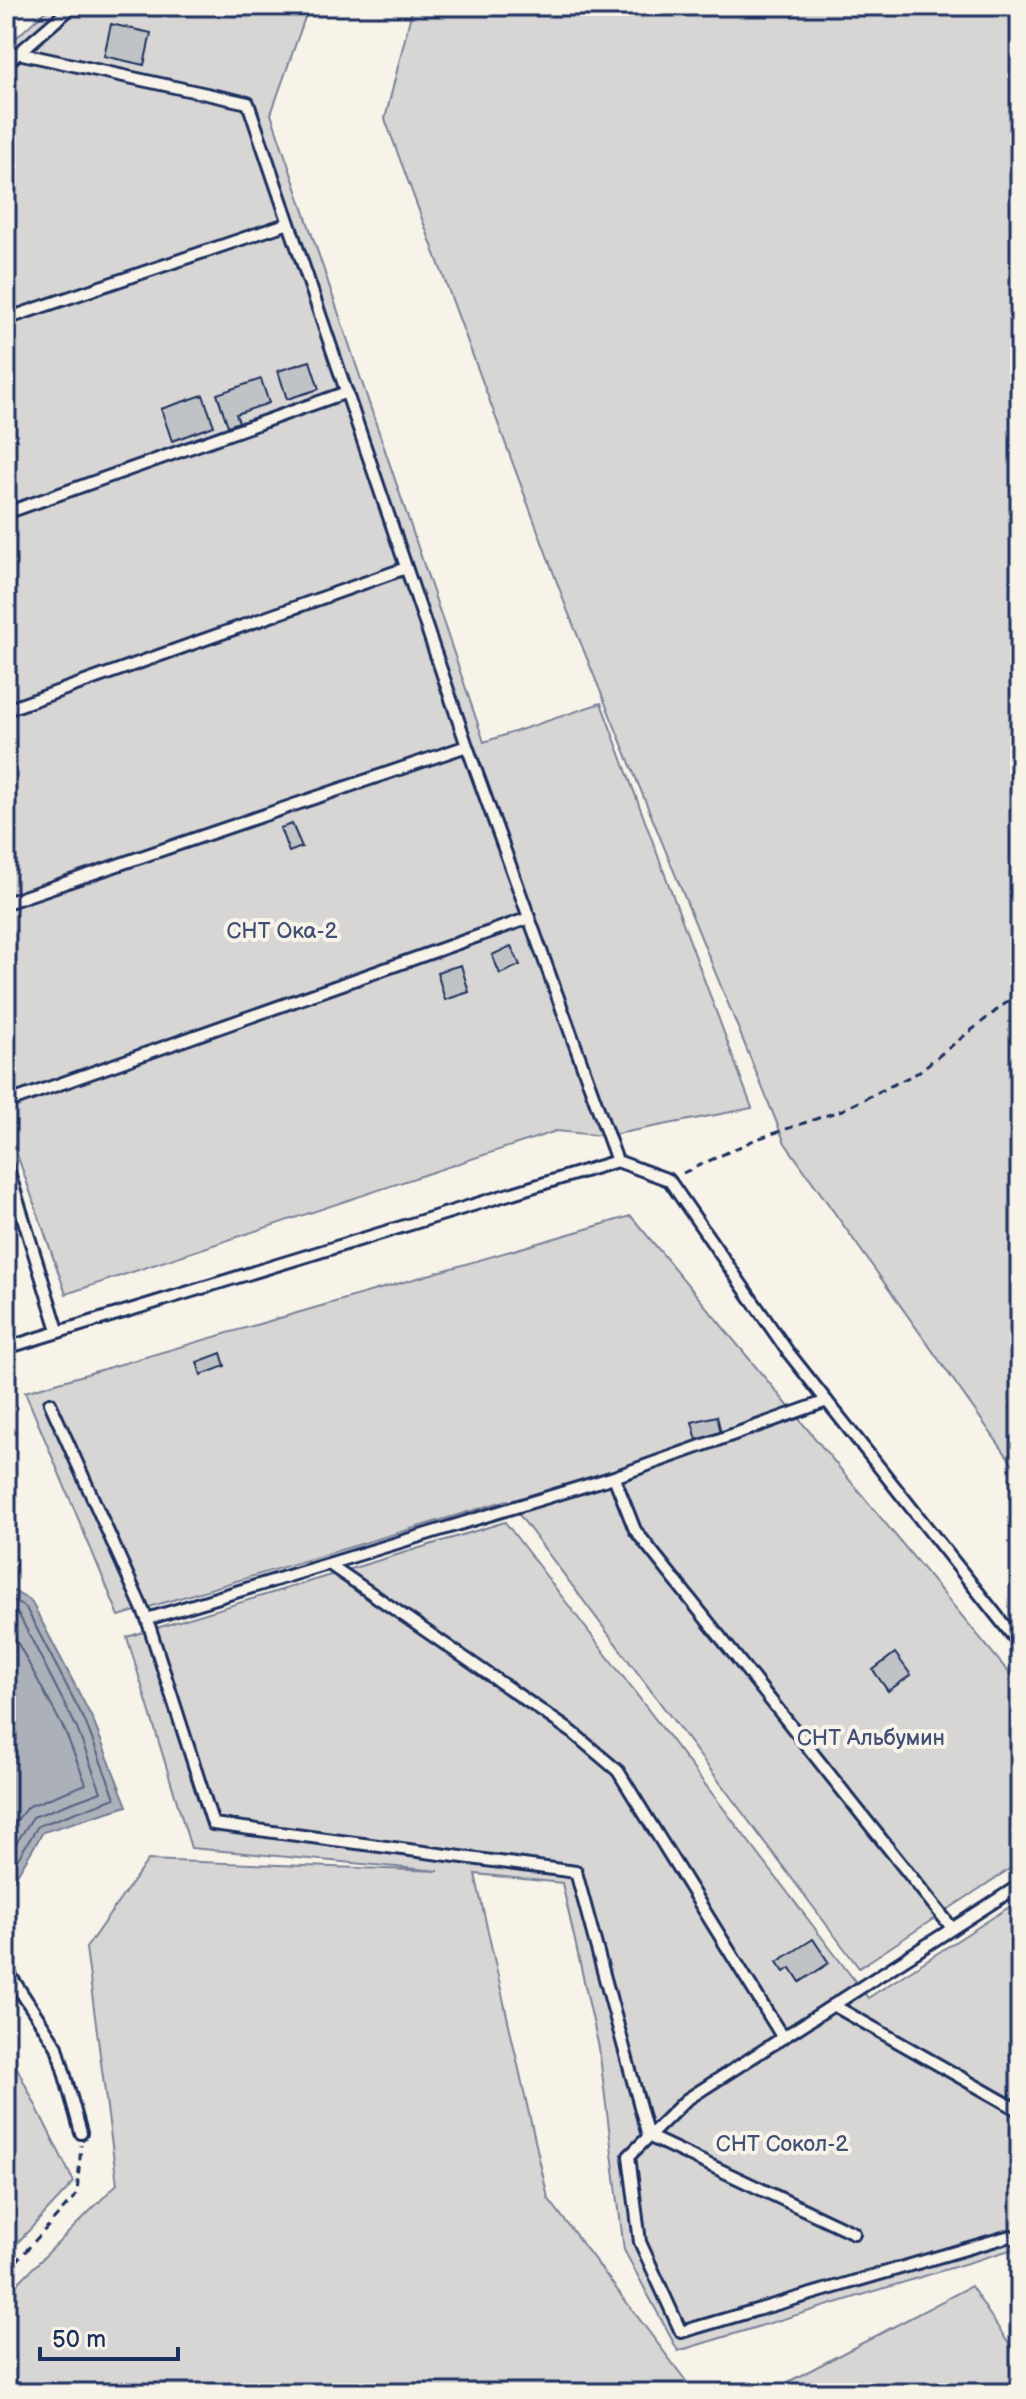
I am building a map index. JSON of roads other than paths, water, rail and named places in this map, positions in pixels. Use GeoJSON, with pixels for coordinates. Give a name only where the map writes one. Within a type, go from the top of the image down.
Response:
{"type":"FeatureCollection","features":[{"type":"Feature","properties":{"kind":"lane"},"geometry":{"type":"LineString","coordinates":[[6,64],[73,6]]}},
{"type":"Feature","properties":{"kind":"lane"},"geometry":{"type":"LineString","coordinates":[[18,53],[248,103],[467,746],[617,1161]]}},
{"type":"Feature","properties":{"kind":"lane"},"geometry":{"type":"LineString","coordinates":[[6,319],[289,223]]}},
{"type":"Feature","properties":{"kind":"lane"},"geometry":{"type":"LineString","coordinates":[[6,513],[347,392]]}},
{"type":"Feature","properties":{"kind":"lane"},"geometry":{"type":"LineString","coordinates":[[6,710],[406,568]]}},
{"type":"Feature","properties":{"kind":"lane"},"geometry":{"type":"LineString","coordinates":[[6,903],[467,746]]}},
{"type":"Feature","properties":{"kind":"lane"},"geometry":{"type":"LineString","coordinates":[[6,1103],[529,918]]}},
{"type":"Feature","properties":{"kind":"lane"},"geometry":{"type":"LineString","coordinates":[[6,1348],[617,1161],[669,1180],[788,1352],[1020,1645]]}},
{"type":"Feature","properties":{"kind":"lane"},"geometry":{"type":"LineString","coordinates":[[6,1163],[58,1330]]}},
{"type":"Feature","properties":{"kind":"lane"},"geometry":{"type":"LineString","coordinates":[[147,1619],[614,1477],[827,1401]]}},
{"type":"Feature","properties":{"kind":"lane"},"geometry":{"type":"LineString","coordinates":[[50,1403],[147,1619],[213,1824],[576,1872],[648,2136],[854,2233]]}},
{"type":"Feature","properties":{"kind":"lane"},"geometry":{"type":"LineString","coordinates":[[614,1477],[635,1530],[952,1928]]}},
{"type":"Feature","properties":{"kind":"lane"},"geometry":{"type":"LineString","coordinates":[[329,1564],[572,1732],[618,1771],[783,2038]]}},
{"type":"Feature","properties":{"kind":"lane"},"geometry":{"type":"LineString","coordinates":[[1020,1885],[686,2100],[629,2156],[640,2242],[681,2332],[1010,2236],[1020,2242]]}},
{"type":"Feature","properties":{"kind":"lane"},"geometry":{"type":"LineString","coordinates":[[6,1969],[57,2047],[81,2133]]}},
{"type":"Feature","properties":{"kind":"lane"},"geometry":{"type":"LineString","coordinates":[[833,2005],[1020,2111]]}},
{"type":"Feature","properties":{"kind":"water"},"geometry":{"type":"Polygon","coordinates":[[[6,1587],[31,1601],[92,1718],[127,1806],[43,1832],[6,1893],[6,1587]]]}},
{"type":"Feature","properties":{"kind":"park label","name":"СНТ Ока-2"},"geometry":{"type":"Point","coordinates":[282,930]}},
{"type":"Feature","properties":{"kind":"park label","name":"СНТ Альбумин"},"geometry":{"type":"Point","coordinates":[871,1737]}},
{"type":"Feature","properties":{"kind":"park label","name":"СНТ Сокол-2"},"geometry":{"type":"Point","coordinates":[782,2143]}}]}
